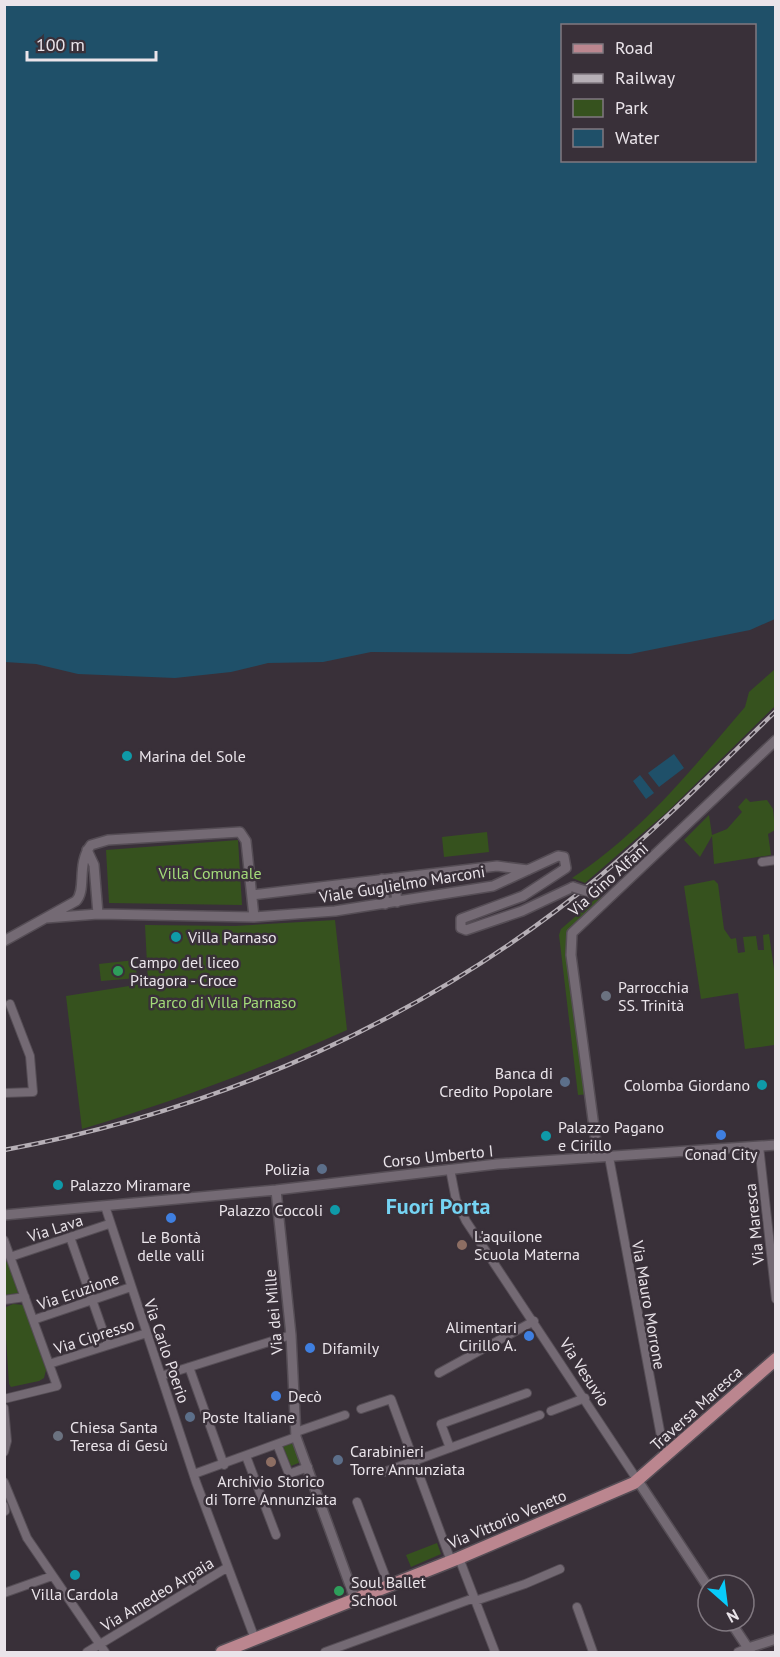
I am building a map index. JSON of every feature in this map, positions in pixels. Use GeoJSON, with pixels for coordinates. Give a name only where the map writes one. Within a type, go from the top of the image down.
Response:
{"type":"FeatureCollection","features":[{"type":"Feature","properties":{"kind":"main road","name":"Traversa Maresca"},"geometry":{"type":"LineString","coordinates":[[638,1481],[776,1359]]}},
{"type":"Feature","properties":{"kind":"main road","name":"Via Vittorio Veneto"},"geometry":{"type":"LineString","coordinates":[[222,1653],[455,1559],[638,1481]]}},
{"type":"Feature","properties":{"kind":"street","name":"Via Gino Alfani"},"geometry":{"type":"LineString","coordinates":[[598,1157],[570,941],[582,922],[607,902],[776,740]]}},
{"type":"Feature","properties":{"kind":"street"},"geometry":{"type":"LineString","coordinates":[[46,918],[80,897],[81,868],[87,850],[99,841],[236,830],[246,842],[254,917]]}},
{"type":"Feature","properties":{"kind":"street"},"geometry":{"type":"LineString","coordinates":[[87,850],[94,865],[98,914]]}},
{"type":"Feature","properties":{"kind":"street"},"geometry":{"type":"LineString","coordinates":[[528,870],[558,856],[564,857],[567,863],[561,872],[523,896],[461,919],[460,928],[466,930],[512,915],[573,886],[596,894],[607,902]]}},
{"type":"Feature","properties":{"kind":"street"},"geometry":{"type":"LineString","coordinates":[[762,862],[776,860]]}},
{"type":"Feature","properties":{"kind":"street","name":"Viale Guglielmo Marconi"},"geometry":{"type":"LineString","coordinates":[[252,895],[497,866],[528,870]]}},
{"type":"Feature","properties":{"kind":"street","name":"Viale Guglielmo Marconi"},"geometry":{"type":"LineString","coordinates":[[4,941],[46,918],[98,914],[254,917],[305,914],[385,904],[493,886],[528,870]]}},
{"type":"Feature","properties":{"kind":"street"},"geometry":{"type":"LineString","coordinates":[[394,878],[397,902]]}},
{"type":"Feature","properties":{"kind":"street"},"geometry":{"type":"LineString","coordinates":[[382,879],[385,904]]}},
{"type":"Feature","properties":{"kind":"street"},"geometry":{"type":"LineString","coordinates":[[4,1093],[33,1092],[30,1056],[10,1004]]}},
{"type":"Feature","properties":{"kind":"street","name":"Corso Umberto I"},"geometry":{"type":"LineString","coordinates":[[4,1215],[276,1190],[450,1169],[776,1145]]}},
{"type":"Feature","properties":{"kind":"street","name":"Via Maresca"},"geometry":{"type":"LineString","coordinates":[[759,1146],[776,1299]]}},
{"type":"Feature","properties":{"kind":"street","name":"Via Mauro Morrone"},"geometry":{"type":"LineString","coordinates":[[609,1157],[665,1458]]}},
{"type":"Feature","properties":{"kind":"street","name":"Via Vesuvio"},"geometry":{"type":"LineString","coordinates":[[450,1169],[459,1210],[699,1573]]}},
{"type":"Feature","properties":{"kind":"street","name":"Via dei Mille"},"geometry":{"type":"LineString","coordinates":[[276,1190],[291,1335],[296,1434],[355,1599]]}},
{"type":"Feature","properties":{"kind":"street","name":"Via Carlo Poerio"},"geometry":{"type":"LineString","coordinates":[[105,1206],[109,1224],[194,1474],[255,1639]]}},
{"type":"Feature","properties":{"kind":"street","name":"Via Lava"},"geometry":{"type":"LineString","coordinates":[[10,1257],[109,1224]]}},
{"type":"Feature","properties":{"kind":"street"},"geometry":{"type":"LineString","coordinates":[[70,1237],[108,1345]]}},
{"type":"Feature","properties":{"kind":"street"},"geometry":{"type":"LineString","coordinates":[[4,1240],[57,1386],[4,1399]]}},
{"type":"Feature","properties":{"kind":"street","name":"Via Eruzione"},"geometry":{"type":"LineString","coordinates":[[33,1320],[131,1287]]}},
{"type":"Feature","properties":{"kind":"street"},"geometry":{"type":"LineString","coordinates":[[4,1300],[25,1297]]}},
{"type":"Feature","properties":{"kind":"street"},"geometry":{"type":"LineString","coordinates":[[439,1373],[534,1321]]}},
{"type":"Feature","properties":{"kind":"street","name":"Via Cipresso"},"geometry":{"type":"LineString","coordinates":[[49,1364],[147,1333]]}},
{"type":"Feature","properties":{"kind":"street"},"geometry":{"type":"LineString","coordinates":[[161,1376],[291,1335]]}},
{"type":"Feature","properties":{"kind":"street"},"geometry":{"type":"LineString","coordinates":[[189,1367],[224,1465]]}},
{"type":"Feature","properties":{"kind":"street"},"geometry":{"type":"LineString","coordinates":[[450,1448],[441,1424],[527,1394]]}},
{"type":"Feature","properties":{"kind":"street"},"geometry":{"type":"LineString","coordinates":[[551,1411],[585,1398]]}},
{"type":"Feature","properties":{"kind":"street"},"geometry":{"type":"LineString","coordinates":[[361,1409],[391,1399],[414,1461],[455,1559],[475,1600],[495,1653]]}},
{"type":"Feature","properties":{"kind":"street"},"geometry":{"type":"LineString","coordinates":[[4,1408],[7,1441],[4,1452]]}},
{"type":"Feature","properties":{"kind":"street"},"geometry":{"type":"LineString","coordinates":[[194,1474],[224,1465],[345,1415]]}},
{"type":"Feature","properties":{"kind":"street"},"geometry":{"type":"LineString","coordinates":[[384,1472],[540,1415]]}},
{"type":"Feature","properties":{"kind":"street"},"geometry":{"type":"LineString","coordinates":[[277,1444],[289,1474],[308,1467]]}},
{"type":"Feature","properties":{"kind":"street"},"geometry":{"type":"LineString","coordinates":[[246,1456],[276,1535]]}},
{"type":"Feature","properties":{"kind":"street"},"geometry":{"type":"LineString","coordinates":[[4,1482],[20,1524],[52,1576],[105,1653]]}},
{"type":"Feature","properties":{"kind":"street"},"geometry":{"type":"LineString","coordinates":[[357,1502],[389,1586]]}},
{"type":"Feature","properties":{"kind":"street","name":"Via Amedeo Arpaia"},"geometry":{"type":"LineString","coordinates":[[87,1653],[228,1568]]}},
{"type":"Feature","properties":{"kind":"street"},"geometry":{"type":"LineString","coordinates":[[325,1653],[525,1584],[560,1569]]}},
{"type":"Feature","properties":{"kind":"street"},"geometry":{"type":"LineString","coordinates":[[4,1593],[52,1576]]}},
{"type":"Feature","properties":{"kind":"street"},"geometry":{"type":"LineString","coordinates":[[577,1607],[593,1653]]}},
{"type":"Feature","properties":{"kind":"street"},"geometry":{"type":"LineString","coordinates":[[738,1633],[750,1650]]}},
{"type":"Feature","properties":{"kind":"street"},"geometry":{"type":"LineString","coordinates":[[738,1653],[776,1639]]}},
{"type":"Feature","properties":{"kind":"green space"},"geometry":{"type":"Polygon","coordinates":[[[775,669],[775,706],[666,813],[585,883],[572,878],[621,841],[664,799],[745,707],[749,692],[775,669]]]}},
{"type":"Feature","properties":{"kind":"green space"},"geometry":{"type":"Polygon","coordinates":[[[746,798],[750,802],[767,800],[773,809],[775,830],[768,834],[771,855],[714,864],[712,836],[700,857],[684,840],[709,815],[712,835],[727,829],[742,812],[738,807],[746,798]]]}},
{"type":"Feature","properties":{"kind":"green space"},"geometry":{"type":"Polygon","coordinates":[[[487,832],[489,852],[444,857],[442,837],[487,832]]]}},
{"type":"Feature","properties":{"kind":"green space","name":"Villa Comunale"},"geometry":{"type":"Polygon","coordinates":[[[238,840],[242,905],[109,903],[106,850],[238,840]]]}},
{"type":"Feature","properties":{"kind":"green space"},"geometry":{"type":"Polygon","coordinates":[[[714,880],[718,884],[724,929],[731,939],[736,938],[738,953],[745,952],[743,937],[756,936],[758,950],[764,950],[763,935],[769,934],[776,983],[775,1056],[774,1045],[745,1049],[738,993],[701,999],[684,886],[714,880]]]}},
{"type":"Feature","properties":{"kind":"green space"},"geometry":{"type":"Polygon","coordinates":[[[599,896],[607,902],[572,933],[590,1094],[578,1095],[559,935],[561,929],[599,896]]]}},
{"type":"Feature","properties":{"kind":"green space","name":"Parco di Villa Parnaso"},"geometry":{"type":"Polygon","coordinates":[[[335,920],[347,1030],[216,1084],[82,1129],[66,996],[148,983],[145,925],[235,926],[335,920]]]}},
{"type":"Feature","properties":{"kind":"green space","name":"Campo del liceo Pitagora - Croce"},"geometry":{"type":"Polygon","coordinates":[[[135,960],[137,978],[101,981],[99,964],[135,960]]]}},
{"type":"Feature","properties":{"kind":"green space"},"geometry":{"type":"Polygon","coordinates":[[[5,1261],[9,1263],[18,1293],[5,1295],[5,1261]]]}},
{"type":"Feature","properties":{"kind":"green space"},"geometry":{"type":"Polygon","coordinates":[[[13,1304],[24,1305],[46,1370],[44,1378],[39,1381],[11,1387],[4,1308],[13,1304]]]}},
{"type":"Feature","properties":{"kind":"green space"},"geometry":{"type":"Polygon","coordinates":[[[293,1443],[301,1462],[291,1466],[283,1446],[293,1443]]]}},
{"type":"Feature","properties":{"kind":"green space"},"geometry":{"type":"Polygon","coordinates":[[[437,1543],[441,1554],[411,1567],[406,1555],[437,1543]]]}},
{"type":"Feature","properties":{"kind":"water"},"geometry":{"type":"Polygon","coordinates":[[[4,5],[775,5],[775,619],[750,630],[630,654],[371,652],[323,662],[268,663],[231,672],[175,678],[78,674],[36,664],[5,662],[4,5]]]}},
{"type":"Feature","properties":{"kind":"water"},"geometry":{"type":"Polygon","coordinates":[[[674,754],[684,768],[659,787],[648,773],[674,754]]]}},
{"type":"Feature","properties":{"kind":"water"},"geometry":{"type":"Polygon","coordinates":[[[640,775],[654,793],[646,799],[633,781],[640,775]]]}},
{"type":"Feature","properties":{"kind":"railway"},"geometry":{"type":"LineString","coordinates":[[4,1150],[85,1133],[165,1110],[244,1083],[320,1051],[394,1014],[466,973],[535,927],[600,876],[668,816],[776,711]]}},
{"type":"Feature","properties":{"kind":"place","name":"Marina del Sole"},"geometry":{"type":"Point","coordinates":[127,756]}},
{"type":"Feature","properties":{"kind":"place","name":"Villa Parnaso"},"geometry":{"type":"Point","coordinates":[176,937]}},
{"type":"Feature","properties":{"kind":"place","name":"Campo del liceo Pitagora - Croce"},"geometry":{"type":"Point","coordinates":[118,971]}},
{"type":"Feature","properties":{"kind":"place","name":"Parrocchia SS. Trinità"},"geometry":{"type":"Point","coordinates":[606,996]}},
{"type":"Feature","properties":{"kind":"place","name":"Banca di Credito Popolare"},"geometry":{"type":"Point","coordinates":[565,1082]}},
{"type":"Feature","properties":{"kind":"place","name":"Colomba Giordano"},"geometry":{"type":"Point","coordinates":[762,1085]}},
{"type":"Feature","properties":{"kind":"place","name":"Conad City"},"geometry":{"type":"Point","coordinates":[721,1135]}},
{"type":"Feature","properties":{"kind":"place","name":"Palazzo Pagano e Cirillo"},"geometry":{"type":"Point","coordinates":[546,1136]}},
{"type":"Feature","properties":{"kind":"place","name":"Polizia"},"geometry":{"type":"Point","coordinates":[322,1169]}},
{"type":"Feature","properties":{"kind":"place","name":"Palazzo Miramare"},"geometry":{"type":"Point","coordinates":[58,1185]}},
{"type":"Feature","properties":{"kind":"place","name":"Palazzo Coccoli"},"geometry":{"type":"Point","coordinates":[335,1210]}},
{"type":"Feature","properties":{"kind":"place","name":"Le Bontà delle valli"},"geometry":{"type":"Point","coordinates":[171,1218]}},
{"type":"Feature","properties":{"kind":"place","name":"L'aquilone Scuola Materna"},"geometry":{"type":"Point","coordinates":[462,1245]}},
{"type":"Feature","properties":{"kind":"place","name":"Alimentari Cirillo A."},"geometry":{"type":"Point","coordinates":[529,1336]}},
{"type":"Feature","properties":{"kind":"place","name":"Difamily"},"geometry":{"type":"Point","coordinates":[310,1348]}},
{"type":"Feature","properties":{"kind":"place","name":"Decò"},"geometry":{"type":"Point","coordinates":[276,1396]}},
{"type":"Feature","properties":{"kind":"place","name":"Poste Italiane"},"geometry":{"type":"Point","coordinates":[190,1417]}},
{"type":"Feature","properties":{"kind":"place","name":"Chiesa Santa Teresa di Gesù"},"geometry":{"type":"Point","coordinates":[58,1436]}},
{"type":"Feature","properties":{"kind":"place","name":"Carabinieri Torre Annunziata"},"geometry":{"type":"Point","coordinates":[338,1460]}},
{"type":"Feature","properties":{"kind":"place","name":"Archivio Storico di Torre Annunziata"},"geometry":{"type":"Point","coordinates":[271,1462]}},
{"type":"Feature","properties":{"kind":"place","name":"Villa Cardola"},"geometry":{"type":"Point","coordinates":[75,1575]}},
{"type":"Feature","properties":{"kind":"place","name":"Soul Ballet School"},"geometry":{"type":"Point","coordinates":[339,1591]}},
{"type":"Feature","properties":{"kind":"district","name":"Fuori Porta"},"geometry":{"type":"Point","coordinates":[438,1206]}}]}
